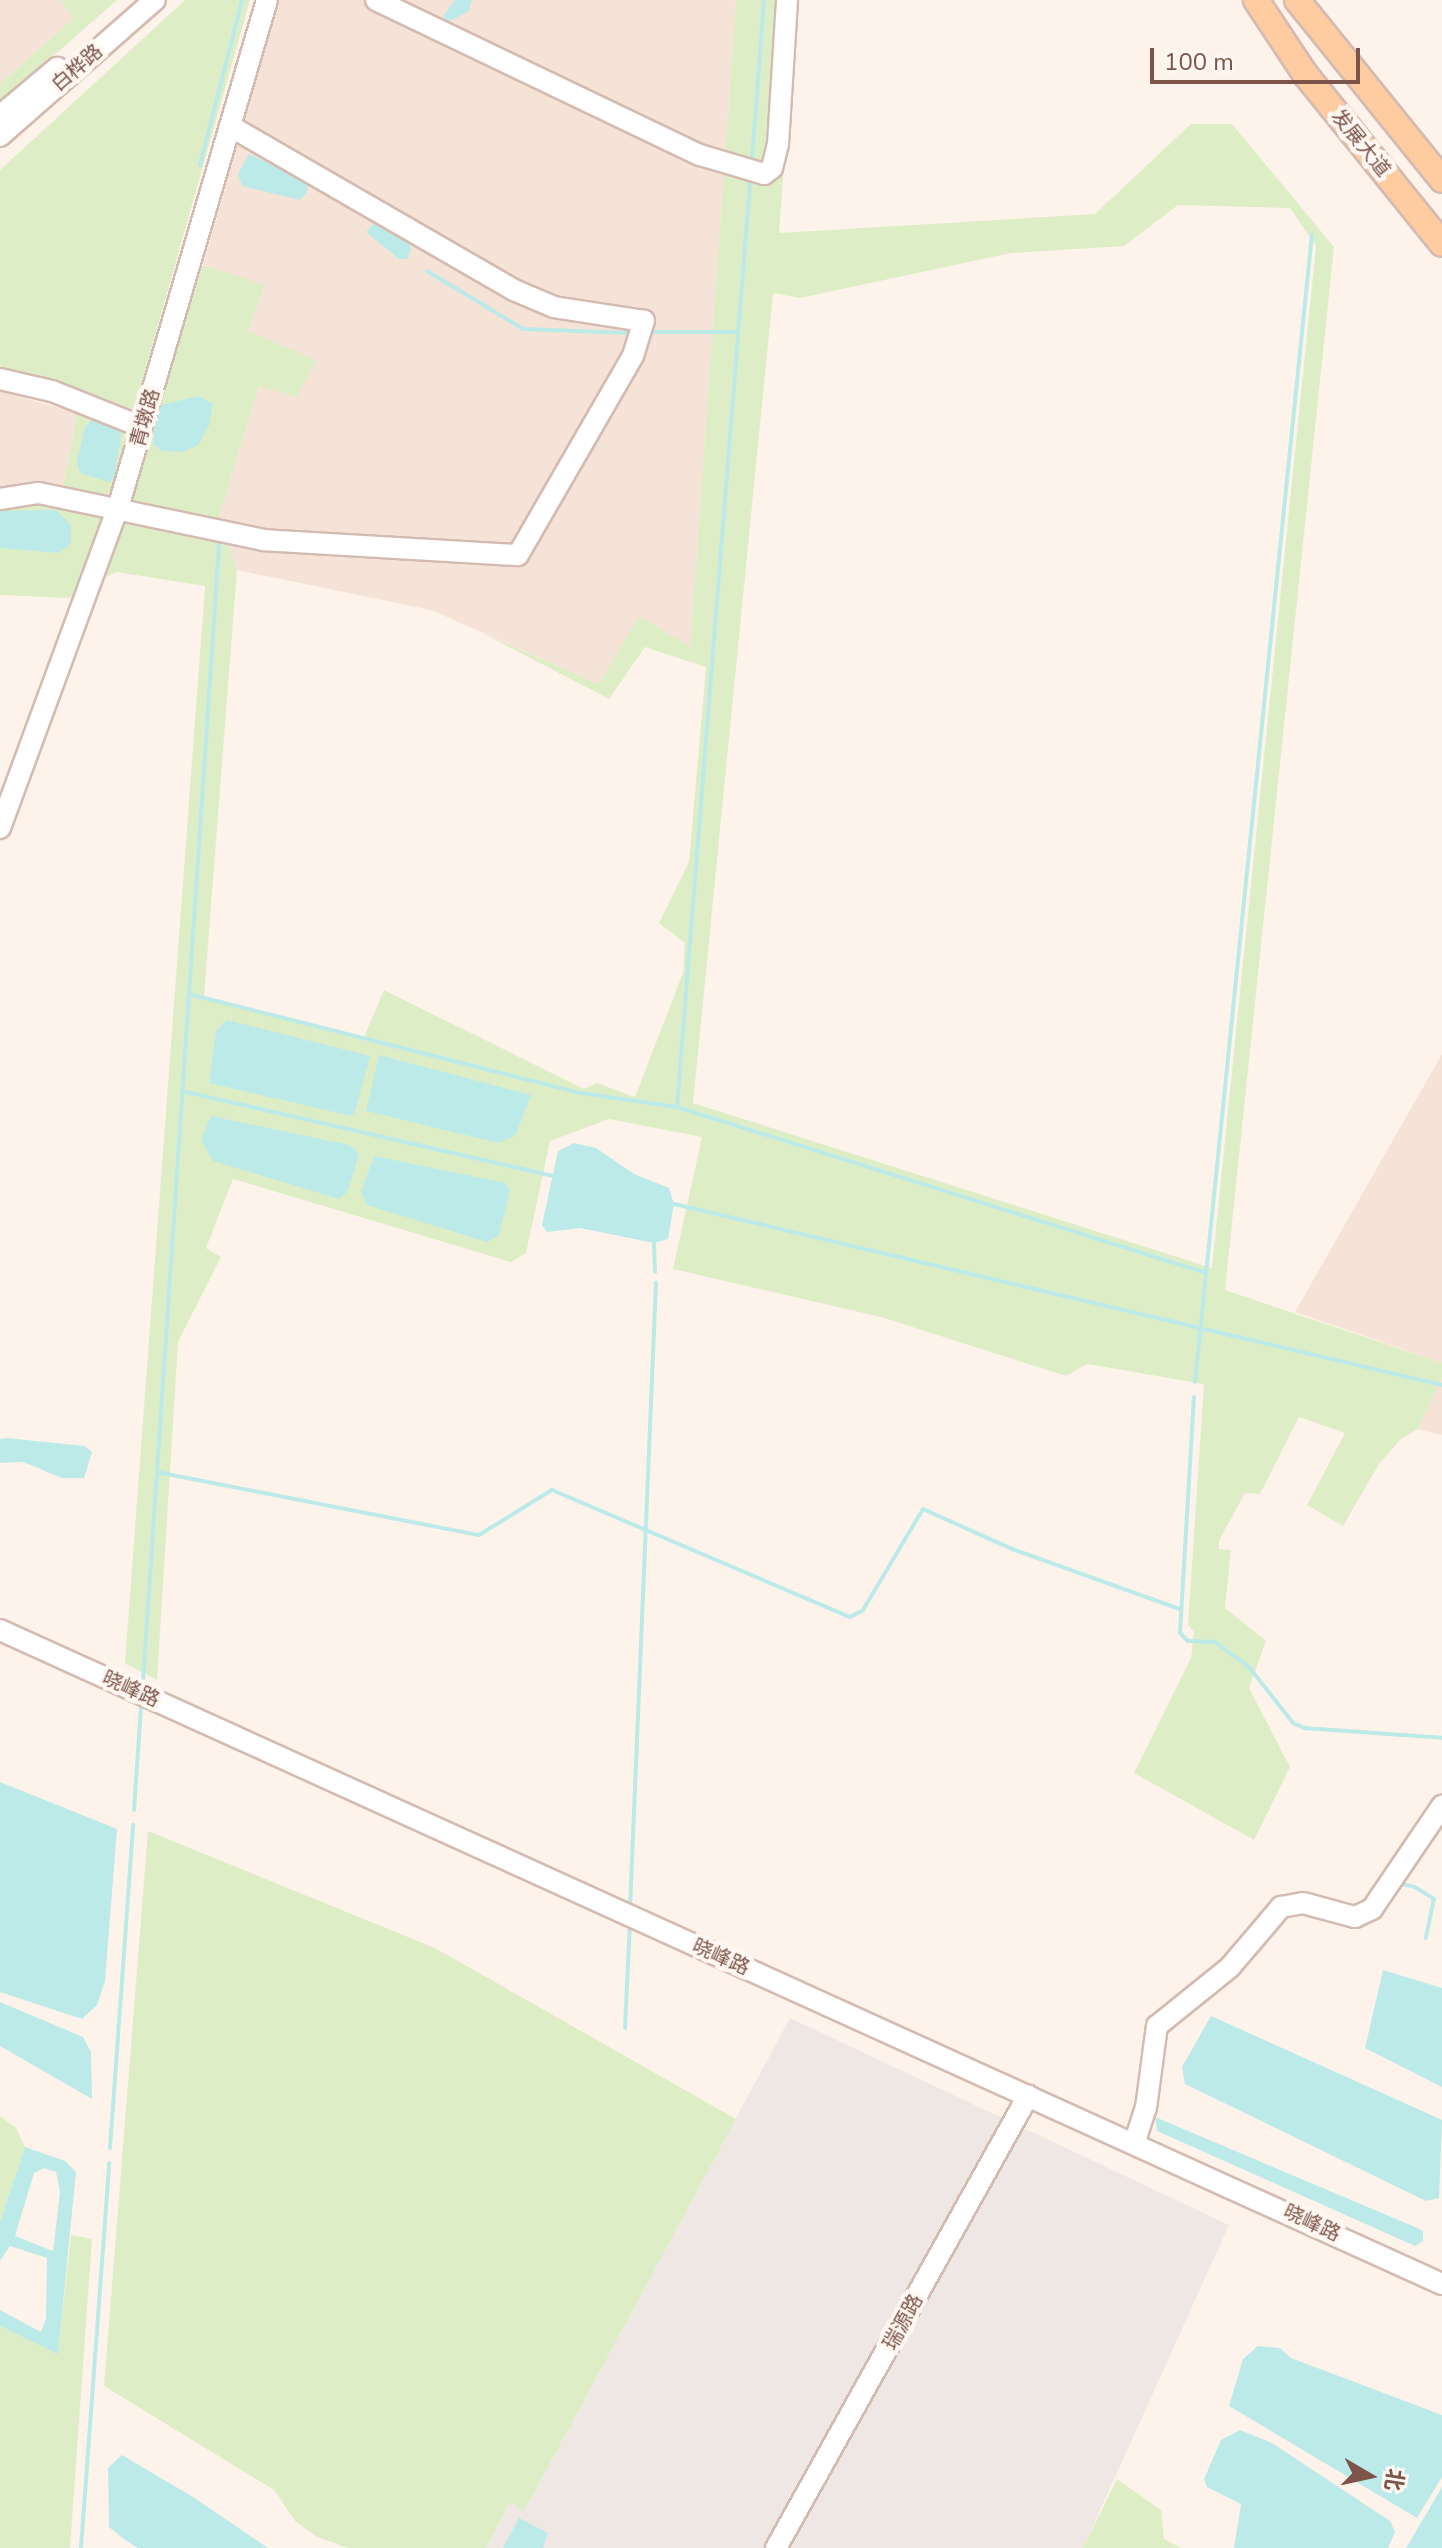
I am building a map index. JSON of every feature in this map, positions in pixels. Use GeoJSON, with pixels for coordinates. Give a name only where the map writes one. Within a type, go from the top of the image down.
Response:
{"type":"FeatureCollection","features":[{"type":"Feature","properties":{"kind":"main road","name":"发展大道"},"geometry":{"type":"LineString","coordinates":[[1256,0],[1305,74],[1442,244]]}},
{"type":"Feature","properties":{"kind":"main road","name":"发展大道"},"geometry":{"type":"LineString","coordinates":[[1297,0],[1333,51],[1442,180]]}},
{"type":"Feature","properties":{"kind":"street","name":"白桦路"},"geometry":{"type":"LineString","coordinates":[[0,116],[136,0]]}},
{"type":"Feature","properties":{"kind":"street","name":"白桦路"},"geometry":{"type":"LineString","coordinates":[[0,136],[155,0]]}},
{"type":"Feature","properties":{"kind":"street","name":"青墩路"},"geometry":{"type":"LineString","coordinates":[[0,828],[118,508],[267,0]]}},
{"type":"Feature","properties":{"kind":"street"},"geometry":{"type":"LineString","coordinates":[[376,0],[700,155],[764,174],[772,168],[778,144],[787,0]]}},
{"type":"Feature","properties":{"kind":"street"},"geometry":{"type":"LineString","coordinates":[[0,499],[39,493],[263,540],[518,555],[633,356],[644,321],[554,307],[514,290],[230,126]]}},
{"type":"Feature","properties":{"kind":"street"},"geometry":{"type":"LineString","coordinates":[[0,379],[52,391],[142,427]]}},
{"type":"Feature","properties":{"kind":"street","name":"晓峰路"},"geometry":{"type":"LineString","coordinates":[[0,1630],[1028,2096],[1135,2141],[1442,2284]]}},
{"type":"Feature","properties":{"kind":"street"},"geometry":{"type":"LineString","coordinates":[[1135,2141],[1146,2108],[1157,2026],[1230,1967],[1281,1907],[1303,1903],[1355,1917],[1372,1909],[1442,1806]]}},
{"type":"Feature","properties":{"kind":"street","name":"瑞源路"},"geometry":{"type":"LineString","coordinates":[[776,2548],[1028,2096]]}},
{"type":"Feature","properties":{"kind":"shaded area"},"geometry":{"type":"Polygon","coordinates":[[[0,0],[61,0],[73,19],[0,83],[0,0]]]}},
{"type":"Feature","properties":{"kind":"shaded area"},"geometry":{"type":"Polygon","coordinates":[[[279,0],[736,0],[690,648],[639,617],[599,684],[431,610],[237,570],[219,517],[259,386],[247,331],[265,286],[203,265],[279,0]]]}},
{"type":"Feature","properties":{"kind":"shaded area"},"geometry":{"type":"Polygon","coordinates":[[[0,391],[77,413],[63,488],[0,492],[0,391]]]}},
{"type":"Feature","properties":{"kind":"shaded area"},"geometry":{"type":"Polygon","coordinates":[[[1442,1054],[1442,1363],[1295,1312],[1442,1054]]]}},
{"type":"Feature","properties":{"kind":"shaded area"},"geometry":{"type":"Polygon","coordinates":[[[1442,1377],[1442,1435],[1418,1429],[1442,1377]]]}},
{"type":"Feature","properties":{"kind":"shaded area"},"geometry":{"type":"Polygon","coordinates":[[[790,2018],[1229,2225],[1083,2548],[486,2548],[510,2502],[524,2510],[527,2506],[790,2018]]]}},
{"type":"Feature","properties":{"kind":"green space"},"geometry":{"type":"Polygon","coordinates":[[[61,0],[117,0],[0,103],[0,83],[73,19],[61,0]]]}},
{"type":"Feature","properties":{"kind":"green space"},"geometry":{"type":"Polygon","coordinates":[[[185,0],[250,0],[134,410],[53,379],[0,367],[0,170],[185,0]]]}},
{"type":"Feature","properties":{"kind":"green space"},"geometry":{"type":"Polygon","coordinates":[[[736,0],[796,0],[779,233],[1095,214],[1191,124],[1232,124],[1334,247],[1225,1290],[1442,1363],[1442,1377],[1418,1429],[1401,1439],[1379,1464],[1343,1526],[1307,1505],[1345,1433],[1299,1417],[1260,1494],[1245,1493],[1219,1541],[1219,1549],[1231,1550],[1225,1608],[1266,1641],[1249,1688],[1290,1767],[1254,1840],[1134,1773],[1191,1658],[1194,1632],[1188,1625],[1204,1384],[1087,1364],[1066,1376],[881,1317],[673,1269],[702,1137],[609,1119],[550,1141],[526,1253],[511,1262],[233,1179],[206,1248],[221,1257],[178,1342],[157,1680],[125,1663],[205,586],[116,572],[69,598],[0,595],[0,504],[63,488],[77,413],[148,439],[203,265],[265,285],[248,331],[316,360],[297,397],[259,386],[219,517],[237,570],[204,996],[364,1037],[384,990],[584,1089],[597,1083],[635,1097],[683,973],[685,943],[659,923],[689,862],[706,667],[645,647],[609,699],[482,633],[599,684],[639,616],[690,647],[736,0]],[[1178,205],[1124,246],[1011,253],[800,298],[773,293],[693,1103],[1212,1268],[1316,246],[1290,208],[1178,205]]]}},
{"type":"Feature","properties":{"kind":"green space"},"geometry":{"type":"Polygon","coordinates":[[[148,1831],[435,1948],[736,2119],[527,2506],[524,2511],[510,2502],[486,2548],[348,2548],[317,2537],[295,2521],[274,2490],[104,2386],[148,1831]]]}},
{"type":"Feature","properties":{"kind":"green space"},"geometry":{"type":"Polygon","coordinates":[[[0,2116],[16,2128],[25,2147],[0,2222],[0,2116]]]}},
{"type":"Feature","properties":{"kind":"green space"},"geometry":{"type":"Polygon","coordinates":[[[71,2235],[92,2239],[70,2548],[0,2548],[0,2326],[58,2353],[71,2235]]]}},
{"type":"Feature","properties":{"kind":"green space"},"geometry":{"type":"Polygon","coordinates":[[[1117,2479],[1161,2510],[1164,2539],[1181,2548],[1083,2548],[1117,2479]]]}},
{"type":"Feature","properties":{"kind":"water"},"geometry":{"type":"Polygon","coordinates":[[[455,0],[472,0],[469,11],[444,24],[444,15],[455,0]]]}},
{"type":"Feature","properties":{"kind":"water"},"geometry":{"type":"Polygon","coordinates":[[[249,154],[308,182],[307,193],[300,200],[242,186],[238,174],[249,154]]]}},
{"type":"Feature","properties":{"kind":"water"},"geometry":{"type":"Polygon","coordinates":[[[374,223],[407,240],[411,249],[407,259],[399,259],[366,232],[374,223]]]}},
{"type":"Feature","properties":{"kind":"water"},"geometry":{"type":"Polygon","coordinates":[[[198,396],[213,404],[209,426],[198,445],[183,452],[162,451],[153,444],[158,406],[198,396]]]}},
{"type":"Feature","properties":{"kind":"water"},"geometry":{"type":"Polygon","coordinates":[[[94,418],[122,431],[114,478],[108,482],[80,473],[77,462],[85,427],[94,418]]]}},
{"type":"Feature","properties":{"kind":"water"},"geometry":{"type":"Polygon","coordinates":[[[56,510],[71,525],[71,543],[59,553],[0,548],[0,511],[56,510]]]}},
{"type":"Feature","properties":{"kind":"water"},"geometry":{"type":"Polygon","coordinates":[[[227,1020],[370,1056],[355,1112],[351,1116],[209,1083],[216,1031],[227,1020]]]}},
{"type":"Feature","properties":{"kind":"water"},"geometry":{"type":"Polygon","coordinates":[[[379,1055],[531,1095],[515,1136],[499,1143],[366,1111],[379,1055]]]}},
{"type":"Feature","properties":{"kind":"water"},"geometry":{"type":"Polygon","coordinates":[[[211,1116],[350,1145],[359,1154],[348,1191],[339,1199],[213,1161],[201,1140],[211,1116]]]}},
{"type":"Feature","properties":{"kind":"water"},"geometry":{"type":"Polygon","coordinates":[[[574,1143],[596,1148],[634,1174],[669,1188],[674,1204],[668,1239],[654,1243],[580,1228],[547,1232],[542,1225],[558,1151],[574,1143]]]}},
{"type":"Feature","properties":{"kind":"water"},"geometry":{"type":"Polygon","coordinates":[[[374,1156],[506,1183],[510,1191],[499,1235],[487,1242],[367,1205],[361,1192],[374,1156]]]}},
{"type":"Feature","properties":{"kind":"water"},"geometry":{"type":"Polygon","coordinates":[[[0,1439],[85,1446],[92,1452],[84,1478],[62,1478],[23,1462],[0,1463],[0,1439]]]}},
{"type":"Feature","properties":{"kind":"water"},"geometry":{"type":"Polygon","coordinates":[[[0,1782],[117,1829],[105,1981],[97,2005],[82,2019],[0,1992],[0,1782]]]}},
{"type":"Feature","properties":{"kind":"water"},"geometry":{"type":"Polygon","coordinates":[[[1383,1970],[1442,1988],[1442,2087],[1365,2048],[1383,1970]]]}},
{"type":"Feature","properties":{"kind":"water"},"geometry":{"type":"Polygon","coordinates":[[[0,2002],[83,2037],[91,2052],[92,2099],[0,2046],[0,2002]]]}},
{"type":"Feature","properties":{"kind":"water"},"geometry":{"type":"Polygon","coordinates":[[[1211,2016],[1442,2120],[1439,2198],[1426,2201],[1185,2084],[1182,2067],[1211,2016]]]}},
{"type":"Feature","properties":{"kind":"water"},"geometry":{"type":"Polygon","coordinates":[[[1155,2117],[1415,2227],[1423,2231],[1423,2241],[1415,2246],[1157,2131],[1155,2117]]]}},
{"type":"Feature","properties":{"kind":"water"},"geometry":{"type":"Polygon","coordinates":[[[25,2147],[65,2161],[76,2172],[58,2354],[0,2326],[0,2310],[41,2332],[46,2318],[47,2258],[10,2246],[0,2261],[0,2222],[25,2147]],[[44,2168],[34,2173],[15,2236],[53,2251],[60,2192],[56,2172],[44,2168]]]}},
{"type":"Feature","properties":{"kind":"water"},"geometry":{"type":"Polygon","coordinates":[[[1258,2346],[1280,2348],[1291,2358],[1442,2415],[1442,2477],[1417,2518],[1229,2406],[1243,2359],[1258,2346]]]}},
{"type":"Feature","properties":{"kind":"water"},"geometry":{"type":"Polygon","coordinates":[[[1240,2430],[1272,2443],[1390,2521],[1395,2532],[1388,2548],[1234,2548],[1241,2504],[1207,2487],[1204,2479],[1221,2440],[1240,2430]]]}},
{"type":"Feature","properties":{"kind":"water"},"geometry":{"type":"Polygon","coordinates":[[[122,2455],[193,2497],[268,2548],[138,2548],[125,2540],[109,2527],[108,2468],[122,2455]]]}},
{"type":"Feature","properties":{"kind":"water"},"geometry":{"type":"Polygon","coordinates":[[[1442,2487],[1442,2548],[1406,2548],[1442,2487]]]}},
{"type":"Feature","properties":{"kind":"water"},"geometry":{"type":"Polygon","coordinates":[[[519,2518],[548,2533],[543,2548],[503,2548],[519,2518]]]}},
{"type":"Feature","properties":{"kind":"waterway"},"geometry":{"type":"LineString","coordinates":[[200,165],[242,0]]}},
{"type":"Feature","properties":{"kind":"waterway"},"geometry":{"type":"LineString","coordinates":[[752,160],[764,0]]}},
{"type":"Feature","properties":{"kind":"waterway"},"geometry":{"type":"LineString","coordinates":[[677,1107],[750,183]]}},
{"type":"Feature","properties":{"kind":"waterway"},"geometry":{"type":"LineString","coordinates":[[1195,1382],[1312,235]]}},
{"type":"Feature","properties":{"kind":"waterway"},"geometry":{"type":"LineString","coordinates":[[427,271],[523,329],[628,333]]}},
{"type":"Feature","properties":{"kind":"waterway"},"geometry":{"type":"LineString","coordinates":[[652,332],[738,332]]}},
{"type":"Feature","properties":{"kind":"waterway"},"geometry":{"type":"LineString","coordinates":[[143,1681],[219,545]]}},
{"type":"Feature","properties":{"kind":"waterway"},"geometry":{"type":"LineString","coordinates":[[189,994],[581,1093],[677,1107],[1203,1272]]}},
{"type":"Feature","properties":{"kind":"waterway"},"geometry":{"type":"LineString","coordinates":[[182,1091],[556,1177]]}},
{"type":"Feature","properties":{"kind":"waterway"},"geometry":{"type":"LineString","coordinates":[[670,1203],[1442,1385]]}},
{"type":"Feature","properties":{"kind":"waterway"},"geometry":{"type":"LineString","coordinates":[[654,1243],[655,1272]]}},
{"type":"Feature","properties":{"kind":"waterway"},"geometry":{"type":"LineString","coordinates":[[630,1908],[656,1283]]}},
{"type":"Feature","properties":{"kind":"waterway"},"geometry":{"type":"LineString","coordinates":[[1194,1397],[1180,1633],[1188,1641],[1215,1642],[1249,1667],[1293,1723],[1304,1728],[1442,1738]]}},
{"type":"Feature","properties":{"kind":"waterway"},"geometry":{"type":"LineString","coordinates":[[157,1472],[479,1535],[552,1490],[850,1617],[863,1610],[923,1509],[1012,1549],[1180,1609]]}},
{"type":"Feature","properties":{"kind":"waterway"},"geometry":{"type":"LineString","coordinates":[[134,1810],[141,1707]]}},
{"type":"Feature","properties":{"kind":"waterway"},"geometry":{"type":"LineString","coordinates":[[110,2148],[133,1825]]}},
{"type":"Feature","properties":{"kind":"waterway"},"geometry":{"type":"LineString","coordinates":[[1379,1916],[1402,1884],[1415,1887],[1434,1899],[1426,1938]]}},
{"type":"Feature","properties":{"kind":"waterway"},"geometry":{"type":"LineString","coordinates":[[625,2028],[630,1921]]}},
{"type":"Feature","properties":{"kind":"waterway"},"geometry":{"type":"LineString","coordinates":[[81,2548],[109,2163]]}}]}
